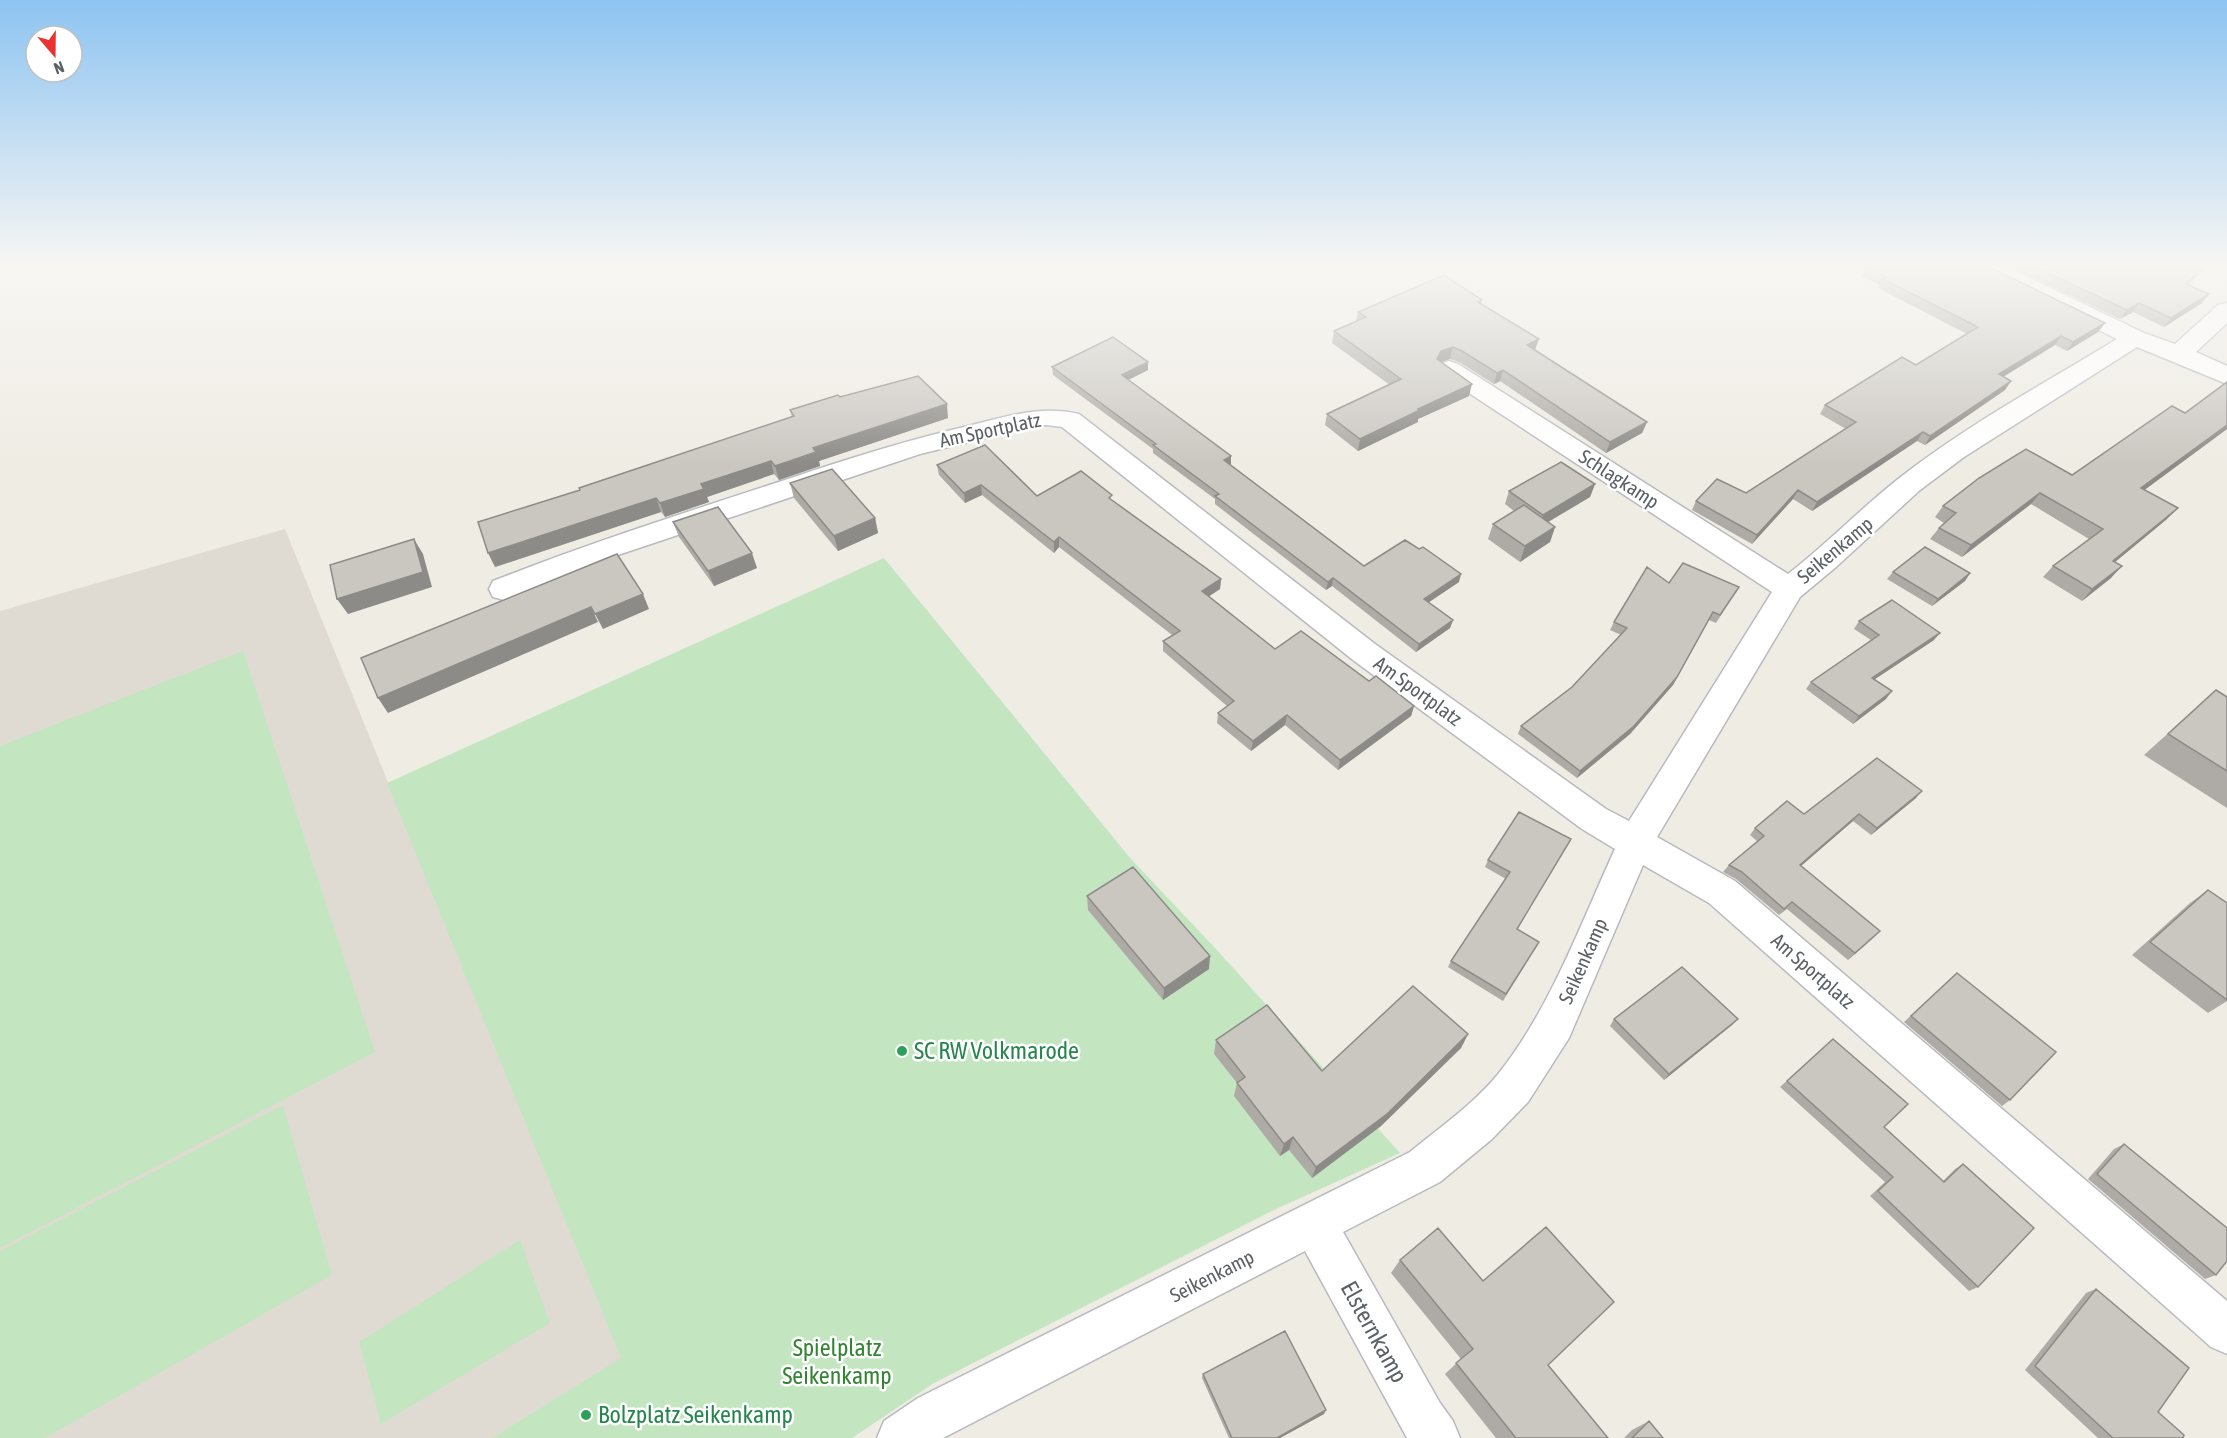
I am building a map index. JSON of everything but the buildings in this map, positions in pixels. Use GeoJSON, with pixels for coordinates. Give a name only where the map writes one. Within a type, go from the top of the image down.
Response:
{"type":"FeatureCollection","features":[{"type":"Feature","properties":{"kind":"street"},"geometry":{"type":"LineString","coordinates":[[2123,332],[2227,376]]}},
{"type":"Feature","properties":{"kind":"street"},"geometry":{"type":"LineString","coordinates":[[2179,354],[2203,332]]}},
{"type":"Feature","properties":{"kind":"street","name":"Seikenkamp"},"geometry":{"type":"LineString","coordinates":[[901,1438],[935,1415],[1315,1225],[1425,1167],[1477,1124],[1513,1088],[1555,1025],[1636,841],[1789,589],[1826,560],[1910,484],[1954,451],[2135,338]]}},
{"type":"Feature","properties":{"kind":"street","name":"Schlagkamp"},"geometry":{"type":"LineString","coordinates":[[1449,369],[1789,589]]}},
{"type":"Feature","properties":{"kind":"street","name":"Am Sportplatz"},"geometry":{"type":"LineString","coordinates":[[504,589],[593,553],[913,447],[1046,417],[1070,420],[1364,652],[1594,819],[1722,892],[2227,1331]]}},
{"type":"Feature","properties":{"kind":"street","name":"Elsternkamp"},"geometry":{"type":"LineString","coordinates":[[1315,1225],[1423,1420],[1436,1438]]}},
{"type":"Feature","properties":{"kind":"shaded area"},"geometry":{"type":"Polygon","coordinates":[[[285,529],[622,1358],[492,1438],[0,1438],[0,611],[285,529]]]}},
{"type":"Feature","properties":{"kind":"green space","name":"SC RW Volkmarode"},"geometry":{"type":"Polygon","coordinates":[[[884,558],[1131,859],[1216,949],[1400,1153],[1276,1209],[934,1383],[852,1438],[492,1438],[621,1358],[387,783],[884,558]]]}},
{"type":"Feature","properties":{"kind":"green space"},"geometry":{"type":"Polygon","coordinates":[[[243,651],[375,1052],[0,1248],[0,746],[243,651]]]}},
{"type":"Feature","properties":{"kind":"green space"},"geometry":{"type":"Polygon","coordinates":[[[283,1105],[332,1275],[45,1438],[0,1438],[0,1251],[283,1105]]]}},
{"type":"Feature","properties":{"kind":"green space"},"geometry":{"type":"Polygon","coordinates":[[[520,1240],[550,1323],[381,1424],[359,1342],[520,1240]]]}},
{"type":"Feature","properties":{"kind":"place","name":"SC RW Volkmarode"},"geometry":{"type":"Point","coordinates":[902,1051]}},
{"type":"Feature","properties":{"kind":"place","name":"Bolzplatz Seikenkamp"},"geometry":{"type":"Point","coordinates":[586,1415]}},
{"type":"Feature","properties":{"kind":"park label","name":"Spielplatz Seikenkamp"},"geometry":{"type":"Point","coordinates":[837,1362]}}]}
